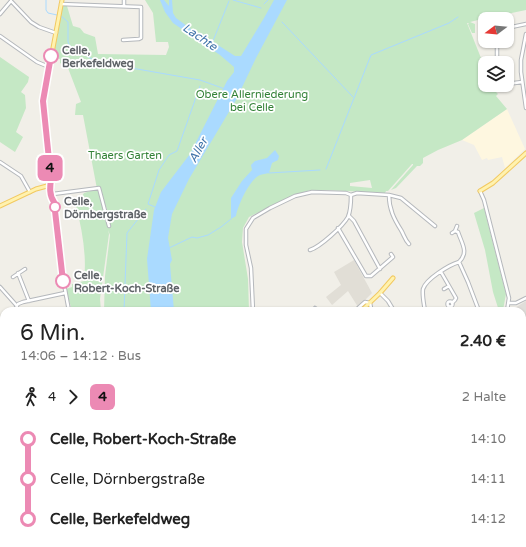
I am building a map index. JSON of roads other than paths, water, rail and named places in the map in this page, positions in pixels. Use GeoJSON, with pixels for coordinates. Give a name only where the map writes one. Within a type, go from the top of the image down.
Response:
{"type":"FeatureCollection","features":[{"type":"Feature","properties":{"kind":"main road"},"geometry":{"type":"LineString","coordinates":[[0,206],[50,184],[51,179],[43,101],[61,2]]}},
{"type":"Feature","properties":{"kind":"main road"},"geometry":{"type":"LineString","coordinates":[[480,191],[493,183],[526,153]]}},
{"type":"Feature","properties":{"kind":"main road"},"geometry":{"type":"LineString","coordinates":[[366,307],[382,294],[393,278]]}},
{"type":"Feature","properties":{"kind":"street"},"geometry":{"type":"LineString","coordinates":[[0,14],[12,0],[31,22],[39,27],[56,33]]}},
{"type":"Feature","properties":{"kind":"street"},"geometry":{"type":"LineString","coordinates":[[91,5],[92,0]]}},
{"type":"Feature","properties":{"kind":"street"},"geometry":{"type":"LineString","coordinates":[[124,0],[124,6]]}},
{"type":"Feature","properties":{"kind":"street"},"geometry":{"type":"LineString","coordinates":[[61,2],[91,5],[140,6],[142,9],[143,38],[123,40]]}},
{"type":"Feature","properties":{"kind":"street"},"geometry":{"type":"LineString","coordinates":[[514,27],[526,24]]}},
{"type":"Feature","properties":{"kind":"street"},"geometry":{"type":"LineString","coordinates":[[526,34],[521,60],[522,82],[526,105]]}},
{"type":"Feature","properties":{"kind":"street"},"geometry":{"type":"LineString","coordinates":[[0,36],[37,62],[49,67]]}},
{"type":"Feature","properties":{"kind":"street"},"geometry":{"type":"LineString","coordinates":[[514,83],[522,82]]}},
{"type":"Feature","properties":{"kind":"street"},"geometry":{"type":"LineString","coordinates":[[0,162],[21,176],[30,192]]}},
{"type":"Feature","properties":{"kind":"street"},"geometry":{"type":"LineString","coordinates":[[50,184],[53,194],[65,293],[68,307]]}},
{"type":"Feature","properties":{"kind":"street"},"geometry":{"type":"LineString","coordinates":[[53,194],[99,188],[109,226]]}},
{"type":"Feature","properties":{"kind":"street"},"geometry":{"type":"LineString","coordinates":[[480,191],[484,200],[509,298],[508,307]]}},
{"type":"Feature","properties":{"kind":"street"},"geometry":{"type":"LineString","coordinates":[[253,307],[251,268],[245,237],[246,230],[253,218],[270,208],[303,194],[319,192],[346,193],[351,195],[357,193],[389,195],[401,198],[435,226]]}},
{"type":"Feature","properties":{"kind":"street"},"geometry":{"type":"LineString","coordinates":[[310,250],[318,246],[349,216],[351,195]]}},
{"type":"Feature","properties":{"kind":"street"},"geometry":{"type":"LineString","coordinates":[[389,195],[391,212],[409,244]]}},
{"type":"Feature","properties":{"kind":"street"},"geometry":{"type":"LineString","coordinates":[[349,216],[354,221],[380,269]]}},
{"type":"Feature","properties":{"kind":"street"},"geometry":{"type":"LineString","coordinates":[[452,233],[455,231],[457,226]]}},
{"type":"Feature","properties":{"kind":"street"},"geometry":{"type":"LineString","coordinates":[[338,228],[366,276],[371,276],[380,269],[393,257],[391,254]]}},
{"type":"Feature","properties":{"kind":"street"},"geometry":{"type":"LineString","coordinates":[[425,307],[424,288],[426,283],[464,257],[465,252],[458,232],[455,231]]}},
{"type":"Feature","properties":{"kind":"street"},"geometry":{"type":"LineString","coordinates":[[458,262],[468,282],[477,307]]}},
{"type":"Feature","properties":{"kind":"street"},"geometry":{"type":"LineString","coordinates":[[13,277],[25,269]]}},
{"type":"Feature","properties":{"kind":"street"},"geometry":{"type":"LineString","coordinates":[[440,272],[456,298],[456,300],[452,303]]}},
{"type":"Feature","properties":{"kind":"street"},"geometry":{"type":"LineString","coordinates":[[18,273],[29,301]]}},
{"type":"Feature","properties":{"kind":"street"},"geometry":{"type":"LineString","coordinates":[[444,289],[449,286]]}},
{"type":"Feature","properties":{"kind":"street"},"geometry":{"type":"LineString","coordinates":[[0,287],[17,306],[20,303],[65,293]]}},
{"type":"Feature","properties":{"kind":"street"},"geometry":{"type":"LineString","coordinates":[[382,294],[391,307]]}},
{"type":"Feature","properties":{"kind":"street"},"geometry":{"type":"LineString","coordinates":[[509,303],[526,298]]}},
{"type":"Feature","properties":{"kind":"street"},"geometry":{"type":"LineString","coordinates":[[359,307],[365,302],[370,303],[371,307]]}},
{"type":"Feature","properties":{"kind":"water"},"geometry":{"type":"Polygon","coordinates":[[[160,0],[164,0],[169,6],[169,0],[172,0],[173,13],[176,18],[235,56],[241,56],[274,0],[287,0],[256,58],[236,100],[189,179],[172,214],[168,238],[172,260],[170,264],[174,307],[151,307],[147,259],[154,210],[161,192],[190,154],[227,81],[234,72],[234,67],[220,55],[173,23],[165,12],[160,0]]]}},
{"type":"Feature","properties":{"kind":"water"},"geometry":{"type":"Polygon","coordinates":[[[275,150],[279,156],[278,160],[272,163],[269,173],[256,177],[252,182],[242,199],[236,216],[231,219],[231,198],[242,181],[252,170],[251,165],[255,161],[267,158],[275,150]]]}},
{"type":"Feature","properties":{"kind":"waterway"},"geometry":{"type":"LineString","coordinates":[[46,0],[46,10],[48,13],[57,15]]}},
{"type":"Feature","properties":{"kind":"waterway"},"geometry":{"type":"LineString","coordinates":[[233,0],[261,8]]}},
{"type":"Feature","properties":{"kind":"waterway"},"geometry":{"type":"LineString","coordinates":[[264,4],[268,0]]}},
{"type":"Feature","properties":{"kind":"waterway","name":"Lachte"},"geometry":{"type":"LineString","coordinates":[[213,41],[229,1]]}},
{"type":"Feature","properties":{"kind":"waterway"},"geometry":{"type":"LineString","coordinates":[[61,16],[68,22],[68,42],[70,46],[97,62],[200,80],[225,89]]}},
{"type":"Feature","properties":{"kind":"waterway"},"geometry":{"type":"LineString","coordinates":[[326,169],[371,55],[449,23],[458,17]]}},
{"type":"Feature","properties":{"kind":"waterway"},"geometry":{"type":"LineString","coordinates":[[282,22],[353,97]]}},
{"type":"Feature","properties":{"kind":"waterway"},"geometry":{"type":"LineString","coordinates":[[155,207],[148,204],[159,170],[169,155],[177,151],[200,86]]}},
{"type":"Feature","properties":{"kind":"waterway"},"geometry":{"type":"LineString","coordinates":[[269,173],[320,170]]}},
{"type":"Feature","properties":{"kind":"waterway"},"geometry":{"type":"LineString","coordinates":[[124,307],[127,233],[146,209]]}},
{"type":"Feature","properties":{"kind":"waterway"},"geometry":{"type":"LineString","coordinates":[[169,248],[192,237],[197,238],[208,235],[231,219]]}},
{"type":"Feature","properties":{"kind":"place","name":"Celle, Berkefeldweg"},"geometry":{"type":"Point","coordinates":[51,56]}},
{"type":"Feature","properties":{"kind":"place","name":"Celle, Dörnbergstraße"},"geometry":{"type":"Point","coordinates":[55,207]}},
{"type":"Feature","properties":{"kind":"place","name":"Celle, Robert-Koch-Straße"},"geometry":{"type":"Point","coordinates":[63,281]}},
{"type":"Feature","properties":{"kind":"park label","name":"Obere Allerniederung bei Celle"},"geometry":{"type":"Point","coordinates":[252,100]}},
{"type":"Feature","properties":{"kind":"park label","name":"Thaers Garten"},"geometry":{"type":"Point","coordinates":[125,155]}},
{"type":"Feature","properties":{"kind":"water label","name":"Aller"},"geometry":{"type":"Point","coordinates":[198,150]}}]}
